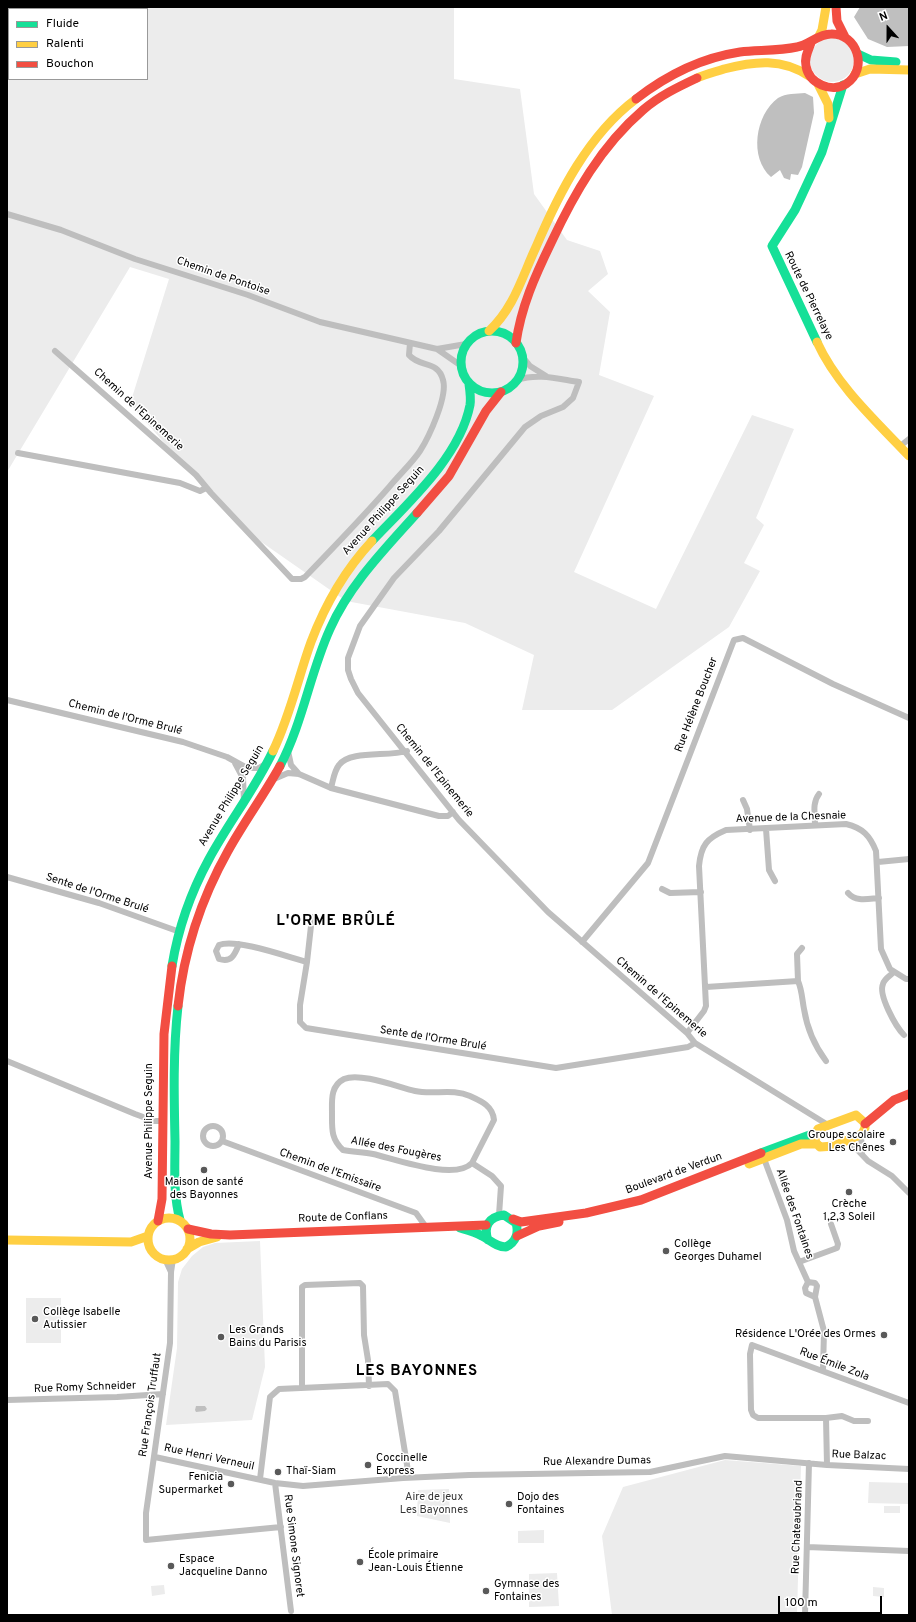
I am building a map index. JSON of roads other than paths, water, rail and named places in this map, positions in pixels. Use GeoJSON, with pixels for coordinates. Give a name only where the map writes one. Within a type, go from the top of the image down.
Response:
{"type":"FeatureCollection","features":[{"type":"Feature","properties":{"kind":"main road"},"geometry":{"type":"LineString","coordinates":[[810,77],[804,61],[805,54],[811,43],[819,36],[824,24],[826,7]]}},
{"type":"Feature","properties":{"kind":"main road"},"geometry":{"type":"LineString","coordinates":[[836,7],[837,21],[845,37],[852,43],[858,54],[859,61],[855,74]]}},
{"type":"Feature","properties":{"kind":"main road"},"geometry":{"type":"LineString","coordinates":[[819,36],[835,34],[845,37]]}},
{"type":"Feature","properties":{"kind":"main road"},"geometry":{"type":"LineString","coordinates":[[811,43],[795,48],[739,52],[712,58],[686,68],[662,80],[629,104],[600,134],[576,168],[544,227],[509,306],[499,322],[489,331],[476,335],[466,344],[461,354],[460,365],[463,376],[469,384],[484,393],[501,392],[510,388],[517,380],[522,371],[522,356],[516,342],[518,325],[526,300],[568,207],[603,151],[631,119],[652,102],[674,87],[700,76],[726,68],[752,63],[780,62],[791,65],[818,84],[830,88],[843,85],[855,74],[870,69],[909,70]]}},
{"type":"Feature","properties":{"kind":"main road"},"geometry":{"type":"LineString","coordinates":[[858,54],[871,60],[909,62]]}},
{"type":"Feature","properties":{"kind":"main road","name":"Route de Pierrelaye"},"geometry":{"type":"LineString","coordinates":[[818,84],[828,104],[829,128]]}},
{"type":"Feature","properties":{"kind":"main road","name":"Route de Pierrelaye"},"geometry":{"type":"LineString","coordinates":[[843,85],[822,152],[795,210],[772,246],[820,349],[856,400],[909,456]]}},
{"type":"Feature","properties":{"kind":"main road"},"geometry":{"type":"LineString","coordinates":[[489,331],[501,333],[516,342]]}},
{"type":"Feature","properties":{"kind":"main road","name":"Avenue Philippe Seguin"},"geometry":{"type":"LineString","coordinates":[[158,1221],[162,1198],[164,1010],[168,982],[180,932],[201,875],[214,849],[267,764],[284,722],[312,638],[326,607],[356,561],[429,480],[449,453],[459,435],[469,410],[472,396],[469,384]]}},
{"type":"Feature","properties":{"kind":"main road"},"geometry":{"type":"LineString","coordinates":[[180,1220],[169,1218],[158,1221],[152,1227],[148,1236],[152,1250],[155,1254],[169,1259],[184,1254],[190,1242],[188,1229],[180,1220],[176,1200],[175,1041],[178,1001],[185,961],[195,925],[212,881],[238,834],[271,782],[288,750],[323,644],[348,595],[376,557],[448,476],[468,446],[487,409],[501,392]]}},
{"type":"Feature","properties":{"kind":"main road"},"geometry":{"type":"LineString","coordinates":[[861,1135],[865,1130],[862,1120],[875,1114],[894,1100],[909,1094]]}},
{"type":"Feature","properties":{"kind":"main road","name":"Boulevard de Verdun"},"geometry":{"type":"LineString","coordinates":[[517,1236],[544,1224],[606,1214],[642,1205],[763,1155],[851,1116],[862,1120]]}},
{"type":"Feature","properties":{"kind":"main road"},"geometry":{"type":"LineString","coordinates":[[816,1132],[814,1139],[816,1144]]}},
{"type":"Feature","properties":{"kind":"main road","name":"Boulevard de Verdun"},"geometry":{"type":"LineString","coordinates":[[513,1219],[521,1222],[586,1213],[624,1204],[676,1188],[763,1155],[805,1144],[816,1144],[820,1148],[827,1148],[861,1135]]}},
{"type":"Feature","properties":{"kind":"main road"},"geometry":{"type":"LineString","coordinates":[[456,1226],[476,1233],[496,1246],[502,1247],[512,1244],[517,1236],[517,1227],[513,1219],[504,1215],[494,1217],[486,1225],[486,1235],[488,1240]]}},
{"type":"Feature","properties":{"kind":"main road","name":"Route de Conflans"},"geometry":{"type":"LineString","coordinates":[[188,1229],[211,1234],[230,1235],[486,1225]]}},
{"type":"Feature","properties":{"kind":"main road","name":"Route de Conflans"},"geometry":{"type":"LineString","coordinates":[[187,1249],[199,1242],[230,1235]]}},
{"type":"Feature","properties":{"kind":"main road"},"geometry":{"type":"LineString","coordinates":[[131,1242],[148,1236]]}},
{"type":"Feature","properties":{"kind":"main road"},"geometry":{"type":"LineString","coordinates":[[7,1240],[131,1242],[152,1250]]}},
{"type":"Feature","properties":{"kind":"street","name":"Chemin de Pontoise"},"geometry":{"type":"LineString","coordinates":[[7,214],[56,229],[135,259],[248,295],[320,322],[437,349],[460,365]]}},
{"type":"Feature","properties":{"kind":"street","name":"Chemin de l'Epinemerie"},"geometry":{"type":"LineString","coordinates":[[55,351],[196,475],[206,488],[292,579],[301,580],[372,506],[420,452],[430,434],[442,397],[444,381],[439,369],[414,361],[409,355],[410,343]]}},
{"type":"Feature","properties":{"kind":"street","name":"Chemin de Pontoise"},"geometry":{"type":"LineString","coordinates":[[437,349],[466,344]]}},
{"type":"Feature","properties":{"kind":"street"},"geometry":{"type":"LineString","coordinates":[[522,356],[530,366],[550,377]]}},
{"type":"Feature","properties":{"kind":"street"},"geometry":{"type":"LineString","coordinates":[[517,380],[530,377],[550,377]]}},
{"type":"Feature","properties":{"kind":"street","name":"Chemin de l'Epinemerie"},"geometry":{"type":"LineString","coordinates":[[550,377],[580,382],[573,398],[563,407],[541,416],[524,427],[439,531],[394,578],[360,626],[348,658],[348,670],[351,679],[358,693],[407,751],[453,812],[548,912],[687,1033],[695,1043],[828,1125]]}},
{"type":"Feature","properties":{"kind":"street"},"geometry":{"type":"LineString","coordinates":[[899,447],[909,439]]}},
{"type":"Feature","properties":{"kind":"street"},"geometry":{"type":"LineString","coordinates":[[18,453],[180,483],[200,491],[206,488]]}},
{"type":"Feature","properties":{"kind":"street","name":"Rue Hélène Boucher"},"geometry":{"type":"LineString","coordinates":[[582,942],[648,863],[734,640],[743,638],[833,684],[909,718]]}},
{"type":"Feature","properties":{"kind":"street","name":"Chemin de l'Orme Brulé"},"geometry":{"type":"LineString","coordinates":[[7,700],[183,742],[227,757],[235,763],[251,769],[259,768],[267,764]]}},
{"type":"Feature","properties":{"kind":"street"},"geometry":{"type":"LineString","coordinates":[[288,750],[291,765],[298,774]]}},
{"type":"Feature","properties":{"kind":"street"},"geometry":{"type":"LineString","coordinates":[[331,788],[338,766],[350,756],[399,754],[407,751]]}},
{"type":"Feature","properties":{"kind":"street"},"geometry":{"type":"LineString","coordinates":[[235,763],[243,778],[244,802]]}},
{"type":"Feature","properties":{"kind":"street"},"geometry":{"type":"LineString","coordinates":[[271,782],[284,774],[298,774],[331,788],[439,816],[448,816],[453,812]]}},
{"type":"Feature","properties":{"kind":"street"},"geometry":{"type":"LineString","coordinates":[[815,825],[814,805],[820,794]]}},
{"type":"Feature","properties":{"kind":"street"},"geometry":{"type":"LineString","coordinates":[[743,800],[747,809],[750,830]]}},
{"type":"Feature","properties":{"kind":"street","name":"Avenue de la Chesnaie"},"geometry":{"type":"LineString","coordinates":[[687,1033],[704,1011],[706,1006],[700,856],[707,842],[712,836],[726,830],[846,824],[863,830],[872,840],[878,862],[882,949],[886,962],[894,972]]}},
{"type":"Feature","properties":{"kind":"street"},"geometry":{"type":"LineString","coordinates":[[766,829],[769,870],[775,881]]}},
{"type":"Feature","properties":{"kind":"street"},"geometry":{"type":"LineString","coordinates":[[878,862],[909,859]]}},
{"type":"Feature","properties":{"kind":"street","name":"Sente de l'Orme Brulé"},"geometry":{"type":"LineString","coordinates":[[7,877],[99,903],[180,932]]}},
{"type":"Feature","properties":{"kind":"street"},"geometry":{"type":"LineString","coordinates":[[662,889],[670,893],[701,892]]}},
{"type":"Feature","properties":{"kind":"street"},"geometry":{"type":"LineString","coordinates":[[848,892],[852,898],[879,898]]}},
{"type":"Feature","properties":{"kind":"street","name":"Sente de l'Orme Brulé"},"geometry":{"type":"LineString","coordinates":[[312,917],[300,1005],[300,1022],[306,1028],[556,1068],[688,1046],[695,1043]]}},
{"type":"Feature","properties":{"kind":"street"},"geometry":{"type":"LineString","coordinates":[[239,944],[307,962]]}},
{"type":"Feature","properties":{"kind":"street"},"geometry":{"type":"LineString","coordinates":[[802,948],[797,954],[798,981],[801,989],[806,1021],[816,1048],[826,1061]]}},
{"type":"Feature","properties":{"kind":"street"},"geometry":{"type":"LineString","coordinates":[[904,1035],[892,1019],[881,988],[883,982],[894,972],[909,979]]}},
{"type":"Feature","properties":{"kind":"street"},"geometry":{"type":"LineString","coordinates":[[706,987],[798,981]]}},
{"type":"Feature","properties":{"kind":"street"},"geometry":{"type":"LineString","coordinates":[[7,1061],[135,1114],[154,1121],[162,1121]]}},
{"type":"Feature","properties":{"kind":"street","name":"Allée des Fougères"},"geometry":{"type":"LineString","coordinates":[[357,1078],[424,1093],[463,1094],[480,1101],[490,1108],[494,1120],[472,1163],[465,1168],[438,1169],[423,1167],[373,1154],[343,1150],[334,1139],[332,1132],[333,1092],[336,1086],[345,1079],[357,1078]]}},
{"type":"Feature","properties":{"kind":"street","name":"Chemin de l'Epinemerie"},"geometry":{"type":"LineString","coordinates":[[808,1114],[817,1124],[816,1132]]}},
{"type":"Feature","properties":{"kind":"street"},"geometry":{"type":"LineString","coordinates":[[861,1135],[862,1153]]}},
{"type":"Feature","properties":{"kind":"street"},"geometry":{"type":"LineString","coordinates":[[848,1140],[868,1161],[892,1176],[909,1193]]}},
{"type":"Feature","properties":{"kind":"street","name":"Chemin de l'Emissaire"},"geometry":{"type":"LineString","coordinates":[[222,1141],[416,1213],[426,1227]]}},
{"type":"Feature","properties":{"kind":"street","name":"Allée des Fontaines"},"geometry":{"type":"LineString","coordinates":[[763,1155],[787,1220],[794,1251],[808,1282]]}},
{"type":"Feature","properties":{"kind":"street"},"geometry":{"type":"LineString","coordinates":[[472,1163],[492,1176],[501,1186],[499,1215]]}},
{"type":"Feature","properties":{"kind":"street"},"geometry":{"type":"LineString","coordinates":[[799,1262],[837,1248],[838,1244],[831,1224]]}},
{"type":"Feature","properties":{"kind":"street","name":"Rue François Truffaut"},"geometry":{"type":"LineString","coordinates":[[169,1259],[171,1272],[170,1343],[146,1513],[146,1540],[281,1527]]}},
{"type":"Feature","properties":{"kind":"street","name":"Allée des Fontaines"},"geometry":{"type":"LineString","coordinates":[[808,1282],[804,1288],[806,1293],[815,1297]]}},
{"type":"Feature","properties":{"kind":"street","name":"Allée des Fontaines"},"geometry":{"type":"LineString","coordinates":[[808,1282],[815,1283],[817,1286],[815,1297],[824,1331],[823,1370]]}},
{"type":"Feature","properties":{"kind":"street"},"geometry":{"type":"LineString","coordinates":[[302,1388],[302,1287],[305,1285],[360,1283],[363,1286],[364,1335],[368,1360],[369,1386]]}},
{"type":"Feature","properties":{"kind":"street","name":"Rue Émile Zola"},"geometry":{"type":"LineString","coordinates":[[826,1418],[758,1418],[753,1415],[751,1410],[750,1354],[752,1345],[909,1403]]}},
{"type":"Feature","properties":{"kind":"street"},"geometry":{"type":"LineString","coordinates":[[260,1479],[270,1396],[279,1389],[388,1384],[395,1391],[409,1477]]}},
{"type":"Feature","properties":{"kind":"street","name":"Rue Romy Schneider"},"geometry":{"type":"LineString","coordinates":[[7,1400],[163,1394]]}},
{"type":"Feature","properties":{"kind":"street"},"geometry":{"type":"LineString","coordinates":[[827,1465],[826,1418],[842,1416],[854,1421],[868,1421]]}},
{"type":"Feature","properties":{"kind":"street","name":"Rue Alexandre Dumas"},"geometry":{"type":"LineString","coordinates":[[275,1483],[303,1486],[409,1477],[494,1474],[650,1472],[725,1456],[809,1463]]}},
{"type":"Feature","properties":{"kind":"street","name":"Rue Henri Verneuil"},"geometry":{"type":"LineString","coordinates":[[154,1457],[275,1483]]}},
{"type":"Feature","properties":{"kind":"street","name":"Rue Balzac"},"geometry":{"type":"LineString","coordinates":[[809,1463],[909,1469]]}},
{"type":"Feature","properties":{"kind":"street","name":"Rue Chateaubriand"},"geometry":{"type":"LineString","coordinates":[[805,1615],[809,1463]]}},
{"type":"Feature","properties":{"kind":"street","name":"Rue Simone Signoret"},"geometry":{"type":"LineString","coordinates":[[275,1483],[291,1611]]}},
{"type":"Feature","properties":{"kind":"street"},"geometry":{"type":"LineString","coordinates":[[807,1547],[909,1551]]}},
{"type":"Feature","properties":{"kind":"place","name":"Groupe scolaire Les Chênes"},"geometry":{"type":"Point","coordinates":[893,1142]}},
{"type":"Feature","properties":{"kind":"place","name":"Maison de santé des Bayonnes"},"geometry":{"type":"Point","coordinates":[204,1170]}},
{"type":"Feature","properties":{"kind":"place","name":"Crèche 1,2,3 Soleil"},"geometry":{"type":"Point","coordinates":[849,1192]}},
{"type":"Feature","properties":{"kind":"place","name":"Collège Georges Duhamel"},"geometry":{"type":"Point","coordinates":[666,1251]}},
{"type":"Feature","properties":{"kind":"place","name":"Collège Isabelle Autissier"},"geometry":{"type":"Point","coordinates":[35,1319]}},
{"type":"Feature","properties":{"kind":"place","name":"Résidence L'Orée des Ormes"},"geometry":{"type":"Point","coordinates":[884,1335]}},
{"type":"Feature","properties":{"kind":"place","name":"Les Grands Bains du Parisis"},"geometry":{"type":"Point","coordinates":[221,1337]}},
{"type":"Feature","properties":{"kind":"place","name":"Coccinelle Express"},"geometry":{"type":"Point","coordinates":[368,1465]}},
{"type":"Feature","properties":{"kind":"place","name":"Thaï-Siam"},"geometry":{"type":"Point","coordinates":[278,1472]}},
{"type":"Feature","properties":{"kind":"place","name":"Fenicia Supermarket"},"geometry":{"type":"Point","coordinates":[231,1484]}},
{"type":"Feature","properties":{"kind":"place","name":"Dojo des Fontaines"},"geometry":{"type":"Point","coordinates":[509,1504]}},
{"type":"Feature","properties":{"kind":"place","name":"École primaire Jean-Louis Étienne"},"geometry":{"type":"Point","coordinates":[360,1562]}},
{"type":"Feature","properties":{"kind":"place","name":"Espace Jacqueline Danno"},"geometry":{"type":"Point","coordinates":[171,1566]}},
{"type":"Feature","properties":{"kind":"place","name":"Gymnase des Fontaines"},"geometry":{"type":"Point","coordinates":[486,1591]}},
{"type":"Feature","properties":{"kind":"district","name":"L'ORME BRÛLÉ"},"geometry":{"type":"Point","coordinates":[336,922]}},
{"type":"Feature","properties":{"kind":"district","name":"LES BAYONNES"},"geometry":{"type":"Point","coordinates":[417,1372]}},
{"type":"Feature","properties":{"kind":"park label","name":"Aire de jeux Les Bayonnes"},"geometry":{"type":"Point","coordinates":[434,1504]}}]}
